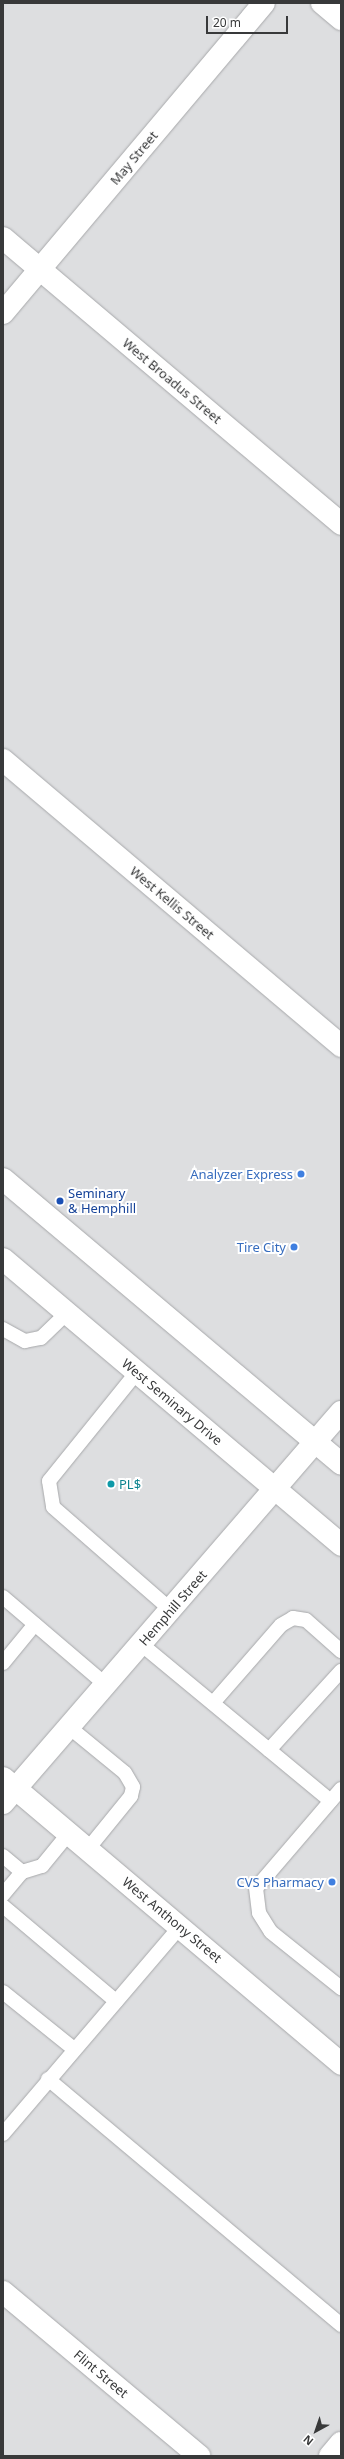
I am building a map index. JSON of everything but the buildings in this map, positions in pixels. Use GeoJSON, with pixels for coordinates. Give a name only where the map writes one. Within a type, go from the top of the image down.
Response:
{"type":"FeatureCollection","features":[{"type":"Feature","properties":{"kind":"street","name":"May Street"},"geometry":{"type":"LineString","coordinates":[[3,313],[264,3]]}},
{"type":"Feature","properties":{"kind":"street"},"geometry":{"type":"LineString","coordinates":[[322,3],[341,19]]}},
{"type":"Feature","properties":{"kind":"street","name":"West Broadus Street"},"geometry":{"type":"LineString","coordinates":[[3,238],[341,524]]}},
{"type":"Feature","properties":{"kind":"street","name":"West Kellis Street"},"geometry":{"type":"LineString","coordinates":[[3,760],[341,1046]]}},
{"type":"Feature","properties":{"kind":"street"},"geometry":{"type":"LineString","coordinates":[[3,1180],[341,1464]]}},
{"type":"Feature","properties":{"kind":"street","name":"West Seminary Drive"},"geometry":{"type":"LineString","coordinates":[[5,1267],[68,1314],[341,1544]]}},
{"type":"Feature","properties":{"kind":"street","name":"Hemphill Street"},"geometry":{"type":"LineString","coordinates":[[7,1790],[69,1727],[341,1412]]}},
{"type":"Feature","properties":{"kind":"street","name":"West Anthony Street"},"geometry":{"type":"LineString","coordinates":[[7,1790],[69,1833],[341,2064]]}},
{"type":"Feature","properties":{"kind":"street","name":"Flint Street"},"geometry":{"type":"LineString","coordinates":[[3,2292],[199,2456]]}},
{"type":"Feature","properties":{"kind":"street"},"geometry":{"type":"LineString","coordinates":[[330,2456],[341,2443]]}},
{"type":"Feature","properties":{"kind":"lane"},"geometry":{"type":"LineString","coordinates":[[3,1329],[24,1341],[41,1338],[68,1314]]}},
{"type":"Feature","properties":{"kind":"lane"},"geometry":{"type":"LineString","coordinates":[[137,1372],[49,1481],[53,1507],[75,1530],[171,1610]]}},
{"type":"Feature","properties":{"kind":"lane"},"geometry":{"type":"LineString","coordinates":[[3,1597],[106,1685]]}},
{"type":"Feature","properties":{"kind":"lane"},"geometry":{"type":"LineString","coordinates":[[213,1703],[281,1625],[293,1618],[306,1620],[341,1651]]}},
{"type":"Feature","properties":{"kind":"lane"},"geometry":{"type":"LineString","coordinates":[[3,1663],[35,1624]]}},
{"type":"Feature","properties":{"kind":"lane"},"geometry":{"type":"LineString","coordinates":[[141,1644],[331,1801]]}},
{"type":"Feature","properties":{"kind":"lane"},"geometry":{"type":"LineString","coordinates":[[270,1750],[341,1671]]}},
{"type":"Feature","properties":{"kind":"lane"},"geometry":{"type":"LineString","coordinates":[[69,1727],[125,1773],[133,1787],[131,1796],[88,1849]]}},
{"type":"Feature","properties":{"kind":"lane"},"geometry":{"type":"LineString","coordinates":[[341,1789],[256,1888],[259,1913],[271,1932],[341,1988]]}},
{"type":"Feature","properties":{"kind":"lane"},"geometry":{"type":"LineString","coordinates":[[3,1895],[22,1872],[42,1866],[69,1833]]}},
{"type":"Feature","properties":{"kind":"lane"},"geometry":{"type":"LineString","coordinates":[[3,1856],[22,1872]]}},
{"type":"Feature","properties":{"kind":"lane"},"geometry":{"type":"LineString","coordinates":[[3,1906],[116,2001]]}},
{"type":"Feature","properties":{"kind":"lane"},"geometry":{"type":"LineString","coordinates":[[3,2134],[48,2078],[180,1927]]}},
{"type":"Feature","properties":{"kind":"lane"},"geometry":{"type":"LineString","coordinates":[[3,1992],[74,2049]]}},
{"type":"Feature","properties":{"kind":"lane"},"geometry":{"type":"LineString","coordinates":[[48,2078],[341,2325]]}},
{"type":"Feature","properties":{"kind":"place","name":"Analyzer Express"},"geometry":{"type":"Point","coordinates":[301,1174]}},
{"type":"Feature","properties":{"kind":"place","name":"Seminary & Hemphill"},"geometry":{"type":"Point","coordinates":[60,1201]}},
{"type":"Feature","properties":{"kind":"place","name":"Tire City"},"geometry":{"type":"Point","coordinates":[294,1247]}},
{"type":"Feature","properties":{"kind":"place","name":"PL$"},"geometry":{"type":"Point","coordinates":[111,1484]}},
{"type":"Feature","properties":{"kind":"place","name":"CVS Pharmacy"},"geometry":{"type":"Point","coordinates":[332,1882]}}]}
